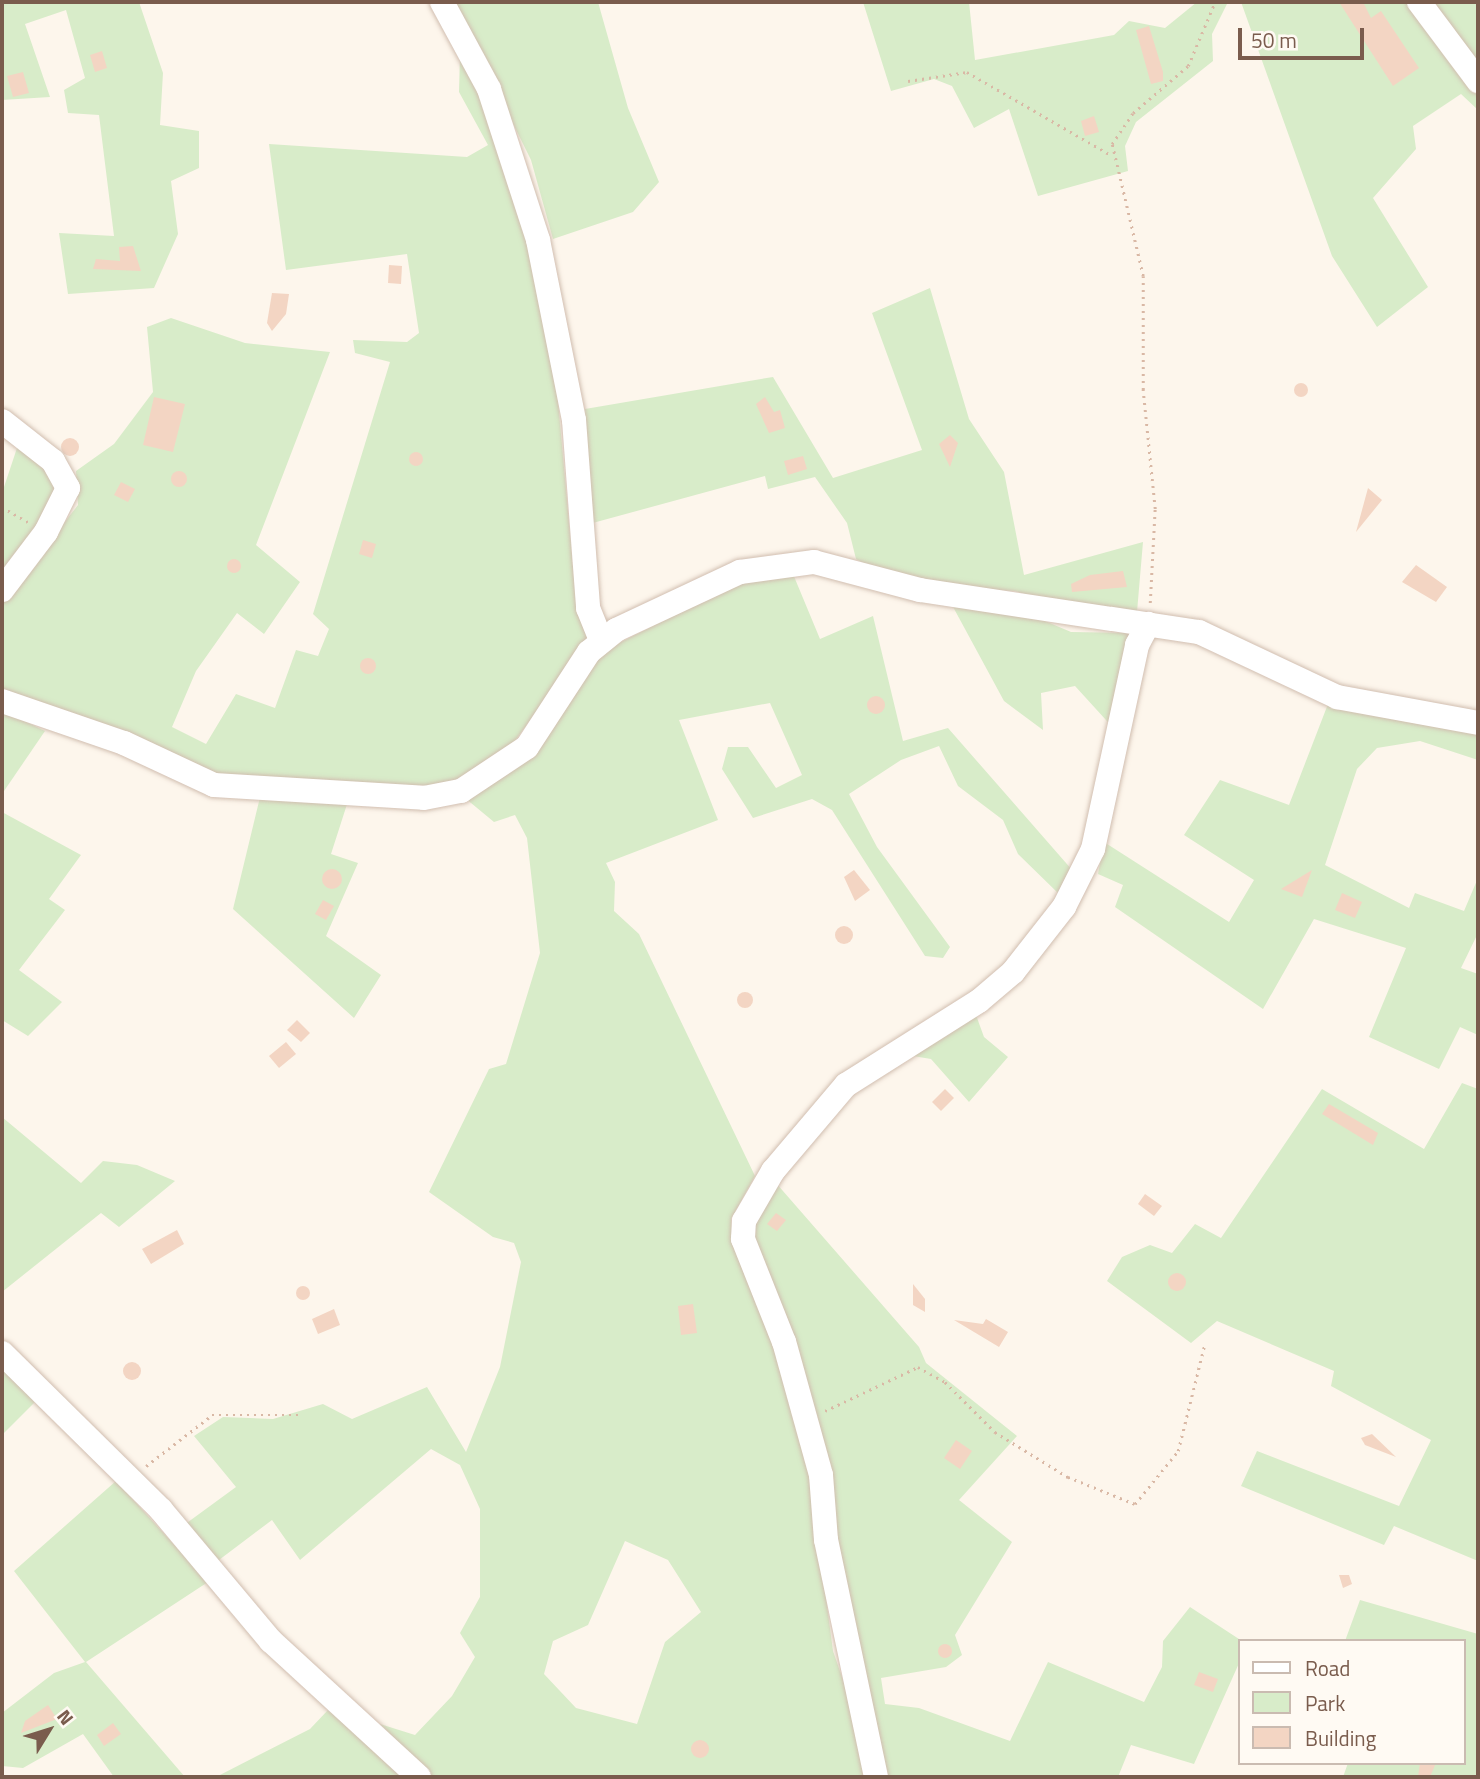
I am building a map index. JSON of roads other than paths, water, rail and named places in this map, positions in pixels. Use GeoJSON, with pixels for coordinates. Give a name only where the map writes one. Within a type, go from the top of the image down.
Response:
{"type":"FeatureCollection","features":[{"type":"Feature","properties":{"kind":"street"},"geometry":{"type":"LineString","coordinates":[[442,2],[489,89],[538,240],[574,420],[588,608],[601,640]]}},
{"type":"Feature","properties":{"kind":"street"},"geometry":{"type":"LineString","coordinates":[[1419,2],[1478,81]]}},
{"type":"Feature","properties":{"kind":"street"},"geometry":{"type":"LineString","coordinates":[[2,421],[65,474],[64,504],[47,532],[2,590]]}},
{"type":"Feature","properties":{"kind":"street"},"geometry":{"type":"LineString","coordinates":[[2,701],[124,743],[214,785],[424,798],[461,791],[527,747],[601,640],[740,572],[789,562],[845,566],[920,590],[1021,601],[1099,622],[1148,624],[1222,641],[1337,697],[1478,723]]}},
{"type":"Feature","properties":{"kind":"street"},"geometry":{"type":"LineString","coordinates":[[876,1777],[826,1540],[821,1475],[802,1416],[784,1342],[743,1239],[747,1212],[846,1085],[979,1001],[1013,972],[1064,907],[1093,849],[1137,645],[1148,624]]}},
{"type":"Feature","properties":{"kind":"street"},"geometry":{"type":"LineString","coordinates":[[2,1353],[131,1479],[271,1641],[419,1777]]}}]}
